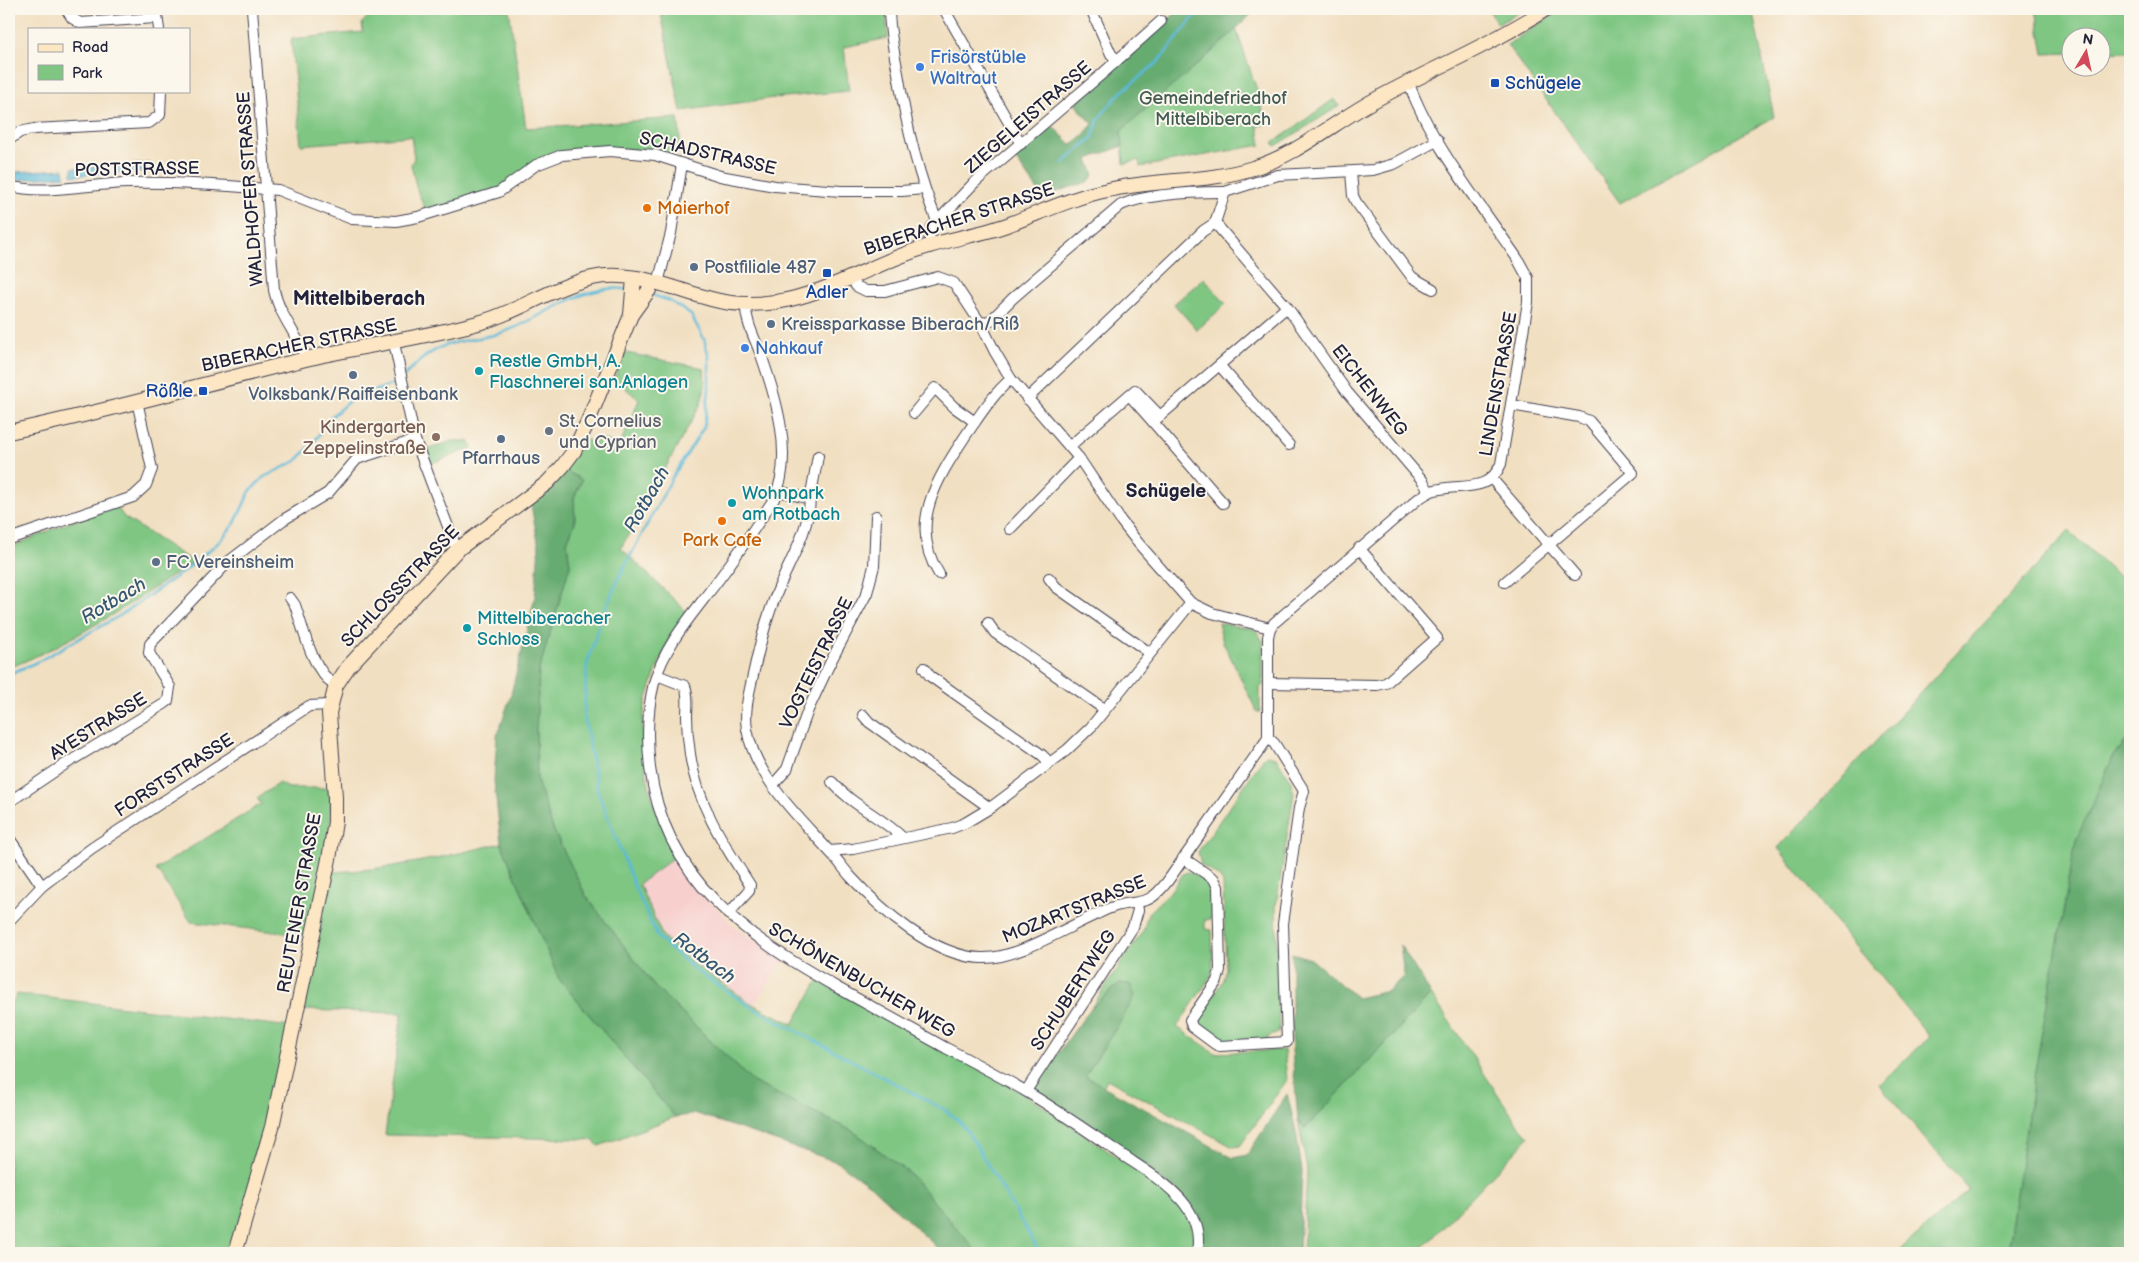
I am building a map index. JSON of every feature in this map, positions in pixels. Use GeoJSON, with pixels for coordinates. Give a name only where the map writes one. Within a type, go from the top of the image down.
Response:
{"type":"FeatureCollection","features":[{"type":"Feature","properties":{"kind":"street"},"geometry":{"type":"LineString","coordinates":[[66,9],[72,18],[80,23],[157,19]]}},
{"type":"Feature","properties":{"kind":"street","name":"WALDHOFER STRASSE"},"geometry":{"type":"LineString","coordinates":[[252,9],[276,299],[306,359]]}},
{"type":"Feature","properties":{"kind":"street"},"geometry":{"type":"LineString","coordinates":[[889,9],[891,37],[904,110],[924,189],[937,221]]}},
{"type":"Feature","properties":{"kind":"street"},"geometry":{"type":"LineString","coordinates":[[944,9],[1021,144]]}},
{"type":"Feature","properties":{"kind":"street"},"geometry":{"type":"LineString","coordinates":[[1091,9],[1111,54],[1117,60]]}},
{"type":"Feature","properties":{"kind":"street","name":"BIBERACHER STRASSE"},"geometry":{"type":"LineString","coordinates":[[9,432],[306,359],[394,343],[488,320],[569,285],[594,277],[712,300],[746,304],[778,302],[815,292],[885,261],[931,245],[1002,226],[1106,190],[1158,181],[1215,176],[1253,168],[1290,152],[1360,108],[1408,81],[1497,39],[1546,9]]}},
{"type":"Feature","properties":{"kind":"street","name":"ZIEGELEISTRASSE"},"geometry":{"type":"LineString","coordinates":[[931,245],[930,234],[937,221],[974,183],[1161,21]]}},
{"type":"Feature","properties":{"kind":"street","name":"LINDENSTRASSE"},"geometry":{"type":"LineString","coordinates":[[1270,628],[1359,548],[1429,492],[1480,484],[1492,479],[1501,464],[1528,302],[1528,278],[1517,258],[1438,140],[1418,104],[1408,81]]}},
{"type":"Feature","properties":{"kind":"street"},"geometry":{"type":"LineString","coordinates":[[9,140],[20,132],[34,129],[149,123],[160,115],[161,92]]}},
{"type":"Feature","properties":{"kind":"street"},"geometry":{"type":"LineString","coordinates":[[981,324],[997,315],[1019,293],[1121,205],[1187,193],[1226,192],[1278,175],[1373,170],[1394,164],[1438,140]]}},
{"type":"Feature","properties":{"kind":"street","name":"SCHADSTRASSE"},"geometry":{"type":"LineString","coordinates":[[266,189],[278,190],[352,219],[396,221],[441,210],[499,192],[536,165],[562,155],[590,151],[625,151],[655,155],[720,176],[796,188],[902,192],[924,189]]}},
{"type":"Feature","properties":{"kind":"street"},"geometry":{"type":"LineString","coordinates":[[643,287],[671,233],[682,164]]}},
{"type":"Feature","properties":{"kind":"street"},"geometry":{"type":"LineString","coordinates":[[1351,172],[1353,196],[1356,202],[1412,277],[1432,289]]}},
{"type":"Feature","properties":{"kind":"street","name":"POSTSTRASSE"},"geometry":{"type":"LineString","coordinates":[[9,186],[30,190],[126,183],[175,182],[266,189]]}},
{"type":"Feature","properties":{"kind":"street"},"geometry":{"type":"LineString","coordinates":[[1027,399],[1203,231],[1215,222],[1226,192]]}},
{"type":"Feature","properties":{"kind":"street","name":"EICHENWEG"},"geometry":{"type":"LineString","coordinates":[[1215,222],[1287,307],[1347,392],[1423,481],[1429,492]]}},
{"type":"Feature","properties":{"kind":"street"},"geometry":{"type":"LineString","coordinates":[[852,276],[856,286],[866,291],[885,290],[931,278],[944,278],[954,283],[981,324],[995,352],[1012,379],[1027,399],[1070,446],[1121,521],[1191,603],[1212,613],[1270,628],[1268,637],[1268,738],[1274,743],[1304,791],[1297,817],[1283,924],[1287,1042],[1220,1046],[1192,1027],[1190,1020],[1217,981],[1220,970],[1218,887],[1214,879],[1183,858]]}},
{"type":"Feature","properties":{"kind":"street","name":"SCHLOSSSTRASSE"},"geometry":{"type":"LineString","coordinates":[[336,685],[348,667],[457,550],[547,482],[562,467],[574,451],[589,419],[643,287]]}},
{"type":"Feature","properties":{"kind":"street","name":"SCHÖNENBUCHER WEG"},"geometry":{"type":"LineString","coordinates":[[746,304],[746,316],[766,370],[782,437],[783,463],[778,491],[718,581],[683,625],[672,642],[657,674],[648,720],[649,760],[655,795],[679,852],[697,882],[728,914],[763,943],[821,978],[1026,1091],[1146,1171],[1173,1192],[1191,1210],[1197,1225],[1199,1242],[1197,1253]]}},
{"type":"Feature","properties":{"kind":"street"},"geometry":{"type":"LineString","coordinates":[[1156,419],[1287,307]]}},
{"type":"Feature","properties":{"kind":"street"},"geometry":{"type":"LineString","coordinates":[[394,343],[415,440],[457,550]]}},
{"type":"Feature","properties":{"kind":"street"},"geometry":{"type":"LineString","coordinates":[[1220,366],[1289,445]]}},
{"type":"Feature","properties":{"kind":"street"},"geometry":{"type":"LineString","coordinates":[[939,574],[932,562],[927,542],[926,516],[929,501],[943,471],[975,422],[999,388],[1012,379]]}},
{"type":"Feature","properties":{"kind":"street"},"geometry":{"type":"LineString","coordinates":[[914,413],[935,388],[954,407],[975,422]]}},
{"type":"Feature","properties":{"kind":"street"},"geometry":{"type":"LineString","coordinates":[[1070,446],[1128,395],[1156,419],[1223,503]]}},
{"type":"Feature","properties":{"kind":"street"},"geometry":{"type":"LineString","coordinates":[[9,539],[121,502],[141,491],[150,478],[152,469],[138,401]]}},
{"type":"Feature","properties":{"kind":"street"},"geometry":{"type":"LineString","coordinates":[[1505,582],[1633,473],[1589,421],[1579,417],[1511,405]]}},
{"type":"Feature","properties":{"kind":"street","name":"AYESTRASSE"},"geometry":{"type":"LineString","coordinates":[[9,802],[64,765],[168,701],[170,687],[149,654],[150,644],[228,562],[283,520],[328,493],[357,460],[415,440]]}},
{"type":"Feature","properties":{"kind":"street"},"geometry":{"type":"LineString","coordinates":[[773,785],[754,756],[746,719],[747,698],[766,619],[805,529],[818,456]]}},
{"type":"Feature","properties":{"kind":"street"},"geometry":{"type":"LineString","coordinates":[[1010,530],[1079,458]]}},
{"type":"Feature","properties":{"kind":"street"},"geometry":{"type":"LineString","coordinates":[[1492,479],[1575,575]]}},
{"type":"Feature","properties":{"kind":"street"},"geometry":{"type":"LineString","coordinates":[[778,491],[810,500]]}},
{"type":"Feature","properties":{"kind":"street","name":"VOGTEISTRASSE"},"geometry":{"type":"LineString","coordinates":[[773,785],[787,769],[812,702],[830,661],[868,593],[874,566],[876,516]]}},
{"type":"Feature","properties":{"kind":"street"},"geometry":{"type":"LineString","coordinates":[[1269,683],[1377,685],[1386,682],[1437,638],[1359,548]]}},
{"type":"Feature","properties":{"kind":"street"},"geometry":{"type":"LineString","coordinates":[[1049,578],[1056,587],[1150,652]]}},
{"type":"Feature","properties":{"kind":"street"},"geometry":{"type":"LineString","coordinates":[[290,598],[295,605],[320,670],[328,681],[336,685]]}},
{"type":"Feature","properties":{"kind":"street"},"geometry":{"type":"LineString","coordinates":[[830,851],[853,849],[952,828],[965,823],[990,808],[1050,763],[1091,727],[1191,603]]}},
{"type":"Feature","properties":{"kind":"street"},"geometry":{"type":"LineString","coordinates":[[988,623],[995,632],[1104,709]]}},
{"type":"Feature","properties":{"kind":"street"},"geometry":{"type":"LineString","coordinates":[[924,668],[930,676],[1042,754],[1050,763]]}},
{"type":"Feature","properties":{"kind":"street"},"geometry":{"type":"LineString","coordinates":[[657,674],[685,686],[688,693],[687,731],[692,770],[697,787],[718,836],[750,885],[750,892],[728,914]]}},
{"type":"Feature","properties":{"kind":"street","name":"REUTENER STRASSE"},"geometry":{"type":"LineString","coordinates":[[235,1253],[272,1127],[311,951],[335,822],[335,788],[328,722],[330,705],[336,685]]}},
{"type":"Feature","properties":{"kind":"street","name":"FORSTSTRASSE"},"geometry":{"type":"LineString","coordinates":[[9,921],[42,886],[92,848],[309,706],[330,705]]}},
{"type":"Feature","properties":{"kind":"street"},"geometry":{"type":"LineString","coordinates":[[863,715],[869,722],[990,808]]}},
{"type":"Feature","properties":{"kind":"street","name":"MOZARTSTRASSE"},"geometry":{"type":"LineString","coordinates":[[773,785],[809,831],[830,851],[866,893],[917,935],[932,944],[967,957],[982,958],[1008,955],[1099,913],[1116,906],[1137,904],[1148,900],[1159,892],[1268,738]]}},
{"type":"Feature","properties":{"kind":"street"},"geometry":{"type":"LineString","coordinates":[[832,782],[844,796],[892,827],[903,838]]}},
{"type":"Feature","properties":{"kind":"street"},"geometry":{"type":"LineString","coordinates":[[9,838],[42,886]]}},
{"type":"Feature","properties":{"kind":"street","name":"SCHUBERTWEG"},"geometry":{"type":"LineString","coordinates":[[1026,1091],[1133,927],[1138,910],[1137,904]]}},
{"type":"Feature","properties":{"kind":"shaded area"},"geometry":{"type":"Polygon","coordinates":[[[676,856],[694,884],[735,927],[784,960],[754,1005],[701,969],[663,937],[639,884],[676,856]]]}},
{"type":"Feature","properties":{"kind":"green space"},"geometry":{"type":"Polygon","coordinates":[[[375,9],[509,9],[526,128],[678,118],[680,137],[678,150],[676,154],[640,150],[575,151],[497,190],[426,211],[417,190],[411,165],[414,158],[411,136],[301,145],[291,39],[363,32],[362,23],[375,9]]]}},
{"type":"Feature","properties":{"kind":"green space"},"geometry":{"type":"Polygon","coordinates":[[[660,9],[886,9],[888,38],[844,47],[849,91],[774,98],[681,111],[660,9]]]}},
{"type":"Feature","properties":{"kind":"green space"},"geometry":{"type":"Polygon","coordinates":[[[1180,9],[1256,9],[1207,56],[1121,131],[1123,146],[1088,159],[1094,175],[1088,182],[1042,196],[1014,157],[1051,125],[1072,145],[1079,140],[1093,124],[1075,104],[1180,9]]]}},
{"type":"Feature","properties":{"kind":"green space"},"geometry":{"type":"Polygon","coordinates":[[[1488,9],[1526,9],[1498,24],[1488,9]]]}},
{"type":"Feature","properties":{"kind":"green space"},"geometry":{"type":"Polygon","coordinates":[[[1562,9],[1752,9],[1774,117],[1620,203],[1507,45],[1562,9]]]}},
{"type":"Feature","properties":{"kind":"green space"},"geometry":{"type":"Polygon","coordinates":[[[2036,9],[2130,9],[2130,52],[2112,53],[2112,28],[2062,28],[2062,53],[2044,54],[2036,9]]]}},
{"type":"Feature","properties":{"kind":"green space","name":"Gemeindefriedhof Mittelbiberach"},"geometry":{"type":"Polygon","coordinates":[[[1236,29],[1259,96],[1266,124],[1258,126],[1261,145],[1140,167],[1139,160],[1124,164],[1121,131],[1236,29]]]}},
{"type":"Feature","properties":{"kind":"green space"},"geometry":{"type":"Polygon","coordinates":[[[1334,99],[1339,106],[1276,146],[1273,143],[1334,99]]]}},
{"type":"Feature","properties":{"kind":"green space"},"geometry":{"type":"Polygon","coordinates":[[[1204,278],[1226,304],[1197,330],[1174,304],[1204,278]]]}},
{"type":"Feature","properties":{"kind":"green space"},"geometry":{"type":"Polygon","coordinates":[[[626,353],[704,368],[705,386],[701,404],[621,548],[687,612],[673,632],[663,654],[647,698],[643,717],[642,738],[648,779],[660,820],[676,856],[639,884],[663,937],[701,969],[754,1005],[793,1024],[818,981],[1028,1096],[1171,1194],[1190,1220],[1194,1253],[978,1253],[909,1173],[854,1132],[753,1082],[655,987],[586,896],[553,829],[537,781],[536,732],[539,670],[570,565],[567,542],[575,522],[574,498],[582,480],[565,470],[585,439],[594,443],[601,439],[620,444],[639,400],[614,378],[626,353]]]}},
{"type":"Feature","properties":{"kind":"green space"},"geometry":{"type":"Polygon","coordinates":[[[452,441],[469,441],[472,448],[432,463],[427,450],[452,441]]]}},
{"type":"Feature","properties":{"kind":"green space"},"geometry":{"type":"Polygon","coordinates":[[[565,470],[582,480],[574,498],[575,522],[567,542],[570,565],[539,670],[536,732],[537,781],[553,829],[586,896],[655,987],[753,1082],[854,1132],[909,1173],[978,1253],[943,1253],[871,1186],[837,1162],[697,1114],[675,1117],[559,979],[501,843],[494,781],[497,736],[510,698],[535,597],[539,547],[531,505],[565,470]]]}},
{"type":"Feature","properties":{"kind":"green space"},"geometry":{"type":"Polygon","coordinates":[[[117,507],[124,517],[193,562],[126,606],[80,633],[33,658],[9,668],[9,548],[65,524],[117,507]]]}},
{"type":"Feature","properties":{"kind":"green space"},"geometry":{"type":"Polygon","coordinates":[[[2069,531],[2130,586],[2130,736],[2113,757],[2076,841],[2033,1083],[2007,1253],[1896,1253],[1969,1190],[1879,1084],[1930,1037],[1858,950],[1778,848],[2069,531]]]}},
{"type":"Feature","properties":{"kind":"green space"},"geometry":{"type":"Polygon","coordinates":[[[1218,623],[1255,629],[1263,641],[1263,685],[1260,688],[1260,712],[1257,712],[1223,642],[1218,623]]]}},
{"type":"Feature","properties":{"kind":"green space"},"geometry":{"type":"Polygon","coordinates":[[[2130,736],[2130,1253],[2007,1253],[2033,1083],[2076,840],[2113,757],[2130,736]]]}},
{"type":"Feature","properties":{"kind":"green space"},"geometry":{"type":"Polygon","coordinates":[[[1267,755],[1276,757],[1291,782],[1294,793],[1276,906],[1279,1028],[1278,1033],[1268,1037],[1268,1040],[1221,1041],[1207,1034],[1200,1020],[1203,1009],[1225,975],[1223,883],[1219,877],[1201,865],[1198,852],[1267,755]]]}},
{"type":"Feature","properties":{"kind":"green space"},"geometry":{"type":"Polygon","coordinates":[[[279,783],[289,788],[330,788],[331,822],[309,936],[191,922],[156,869],[261,804],[257,798],[279,783]]]}},
{"type":"Feature","properties":{"kind":"green space"},"geometry":{"type":"Polygon","coordinates":[[[501,843],[559,979],[675,1117],[599,1146],[592,1140],[579,1139],[385,1135],[402,1013],[302,1010],[331,872],[396,866],[501,843]]]}},
{"type":"Feature","properties":{"kind":"green space"},"geometry":{"type":"Polygon","coordinates":[[[1187,872],[1197,876],[1210,890],[1212,900],[1211,919],[1205,920],[1205,929],[1212,930],[1213,969],[1211,976],[1177,1027],[1215,1053],[1284,1050],[1287,1080],[1240,1146],[1233,1147],[1107,1079],[1103,1087],[1084,1075],[1124,1016],[1120,983],[1091,1008],[1144,929],[1148,913],[1169,893],[1183,874],[1187,872]]]}},
{"type":"Feature","properties":{"kind":"green space"},"geometry":{"type":"Polygon","coordinates":[[[1400,945],[1431,994],[1305,1129],[1298,1120],[1292,1050],[1292,953],[1311,959],[1357,998],[1388,991],[1404,976],[1400,945]]]}},
{"type":"Feature","properties":{"kind":"green space"},"geometry":{"type":"Polygon","coordinates":[[[1120,983],[1130,984],[1135,996],[1085,1076],[1233,1158],[1247,1155],[1287,1094],[1296,1131],[1302,1171],[1299,1253],[1201,1253],[1202,1234],[1197,1218],[1188,1204],[1175,1190],[1034,1089],[1091,1008],[1120,983]]]}},
{"type":"Feature","properties":{"kind":"green space"},"geometry":{"type":"Polygon","coordinates":[[[17,994],[291,1027],[268,1126],[231,1253],[9,1253],[9,1008],[17,994]]]}},
{"type":"Feature","properties":{"kind":"green space"},"geometry":{"type":"Polygon","coordinates":[[[1431,994],[1517,1123],[1529,1137],[1418,1253],[1303,1253],[1307,1170],[1298,1120],[1306,1128],[1431,994]]]}},
{"type":"Feature","properties":{"kind":"water"},"geometry":{"type":"Polygon","coordinates":[[[150,163],[149,172],[115,173],[115,166],[150,163]]]}},
{"type":"Feature","properties":{"kind":"water"},"geometry":{"type":"Polygon","coordinates":[[[108,166],[109,173],[72,176],[72,168],[108,166]]]}},
{"type":"Feature","properties":{"kind":"water"},"geometry":{"type":"Polygon","coordinates":[[[64,169],[65,176],[16,180],[14,176],[16,172],[64,169]]]}},
{"type":"Feature","properties":{"kind":"waterway"},"geometry":{"type":"LineString","coordinates":[[1063,163],[1092,138],[1099,118],[1118,95],[1159,61],[1193,18],[1203,9]]}},
{"type":"Feature","properties":{"kind":"waterway","name":"Rotbach"},"geometry":{"type":"LineString","coordinates":[[404,376],[427,355],[444,346],[504,332],[566,302],[598,290],[614,288],[630,290]]}},
{"type":"Feature","properties":{"kind":"waterway","name":"Rotbach"},"geometry":{"type":"LineString","coordinates":[[652,295],[670,301],[691,315],[704,339],[709,357],[709,390],[704,427],[672,478],[619,577],[603,614],[587,664],[584,715],[598,792],[637,893],[659,939],[698,972],[753,1008],[945,1110],[960,1122],[973,1140],[1036,1246],[1038,1253]]}},
{"type":"Feature","properties":{"kind":"waterway","name":"Rotbach"},"geometry":{"type":"LineString","coordinates":[[9,674],[37,662],[121,615],[187,569],[219,542],[235,523],[250,491],[264,477],[296,461],[312,445],[331,417],[349,401],[398,382]]}},
{"type":"Feature","properties":{"kind":"place","name":"Frisörstüble Waltraut"},"geometry":{"type":"Point","coordinates":[920,67]}},
{"type":"Feature","properties":{"kind":"place","name":"Schügele"},"geometry":{"type":"Point","coordinates":[1495,83]}},
{"type":"Feature","properties":{"kind":"place","name":"Maierhof"},"geometry":{"type":"Point","coordinates":[647,208]}},
{"type":"Feature","properties":{"kind":"place","name":"Postfiliale 487"},"geometry":{"type":"Point","coordinates":[694,267]}},
{"type":"Feature","properties":{"kind":"place","name":"Adler"},"geometry":{"type":"Point","coordinates":[827,273]}},
{"type":"Feature","properties":{"kind":"place","name":"Kreissparkasse Biberach/Riß"},"geometry":{"type":"Point","coordinates":[771,324]}},
{"type":"Feature","properties":{"kind":"place","name":"Nahkauf"},"geometry":{"type":"Point","coordinates":[745,348]}},
{"type":"Feature","properties":{"kind":"place","name":"Restle GmbH, A. Flaschnerei san.Anlagen"},"geometry":{"type":"Point","coordinates":[479,371]}},
{"type":"Feature","properties":{"kind":"place","name":"Volksbank/Raiffeisenbank"},"geometry":{"type":"Point","coordinates":[353,375]}},
{"type":"Feature","properties":{"kind":"place","name":"Rößle"},"geometry":{"type":"Point","coordinates":[203,391]}},
{"type":"Feature","properties":{"kind":"place","name":"St. Cornelius und Cyprian"},"geometry":{"type":"Point","coordinates":[549,431]}},
{"type":"Feature","properties":{"kind":"place","name":"Kindergarten Zeppelinstraße"},"geometry":{"type":"Point","coordinates":[436,437]}},
{"type":"Feature","properties":{"kind":"place","name":"Pfarrhaus"},"geometry":{"type":"Point","coordinates":[501,439]}},
{"type":"Feature","properties":{"kind":"place","name":"Wohnpark am Rotbach"},"geometry":{"type":"Point","coordinates":[732,503]}},
{"type":"Feature","properties":{"kind":"place","name":"Park Cafe"},"geometry":{"type":"Point","coordinates":[722,521]}},
{"type":"Feature","properties":{"kind":"place","name":"FC Vereinsheim"},"geometry":{"type":"Point","coordinates":[156,562]}},
{"type":"Feature","properties":{"kind":"place","name":"Mittelbiberacher Schloss"},"geometry":{"type":"Point","coordinates":[467,628]}},
{"type":"Feature","properties":{"kind":"district","name":"Mittelbiberach"},"geometry":{"type":"Point","coordinates":[359,298]}},
{"type":"Feature","properties":{"kind":"district","name":"Schügele"},"geometry":{"type":"Point","coordinates":[1166,490]}}]}
